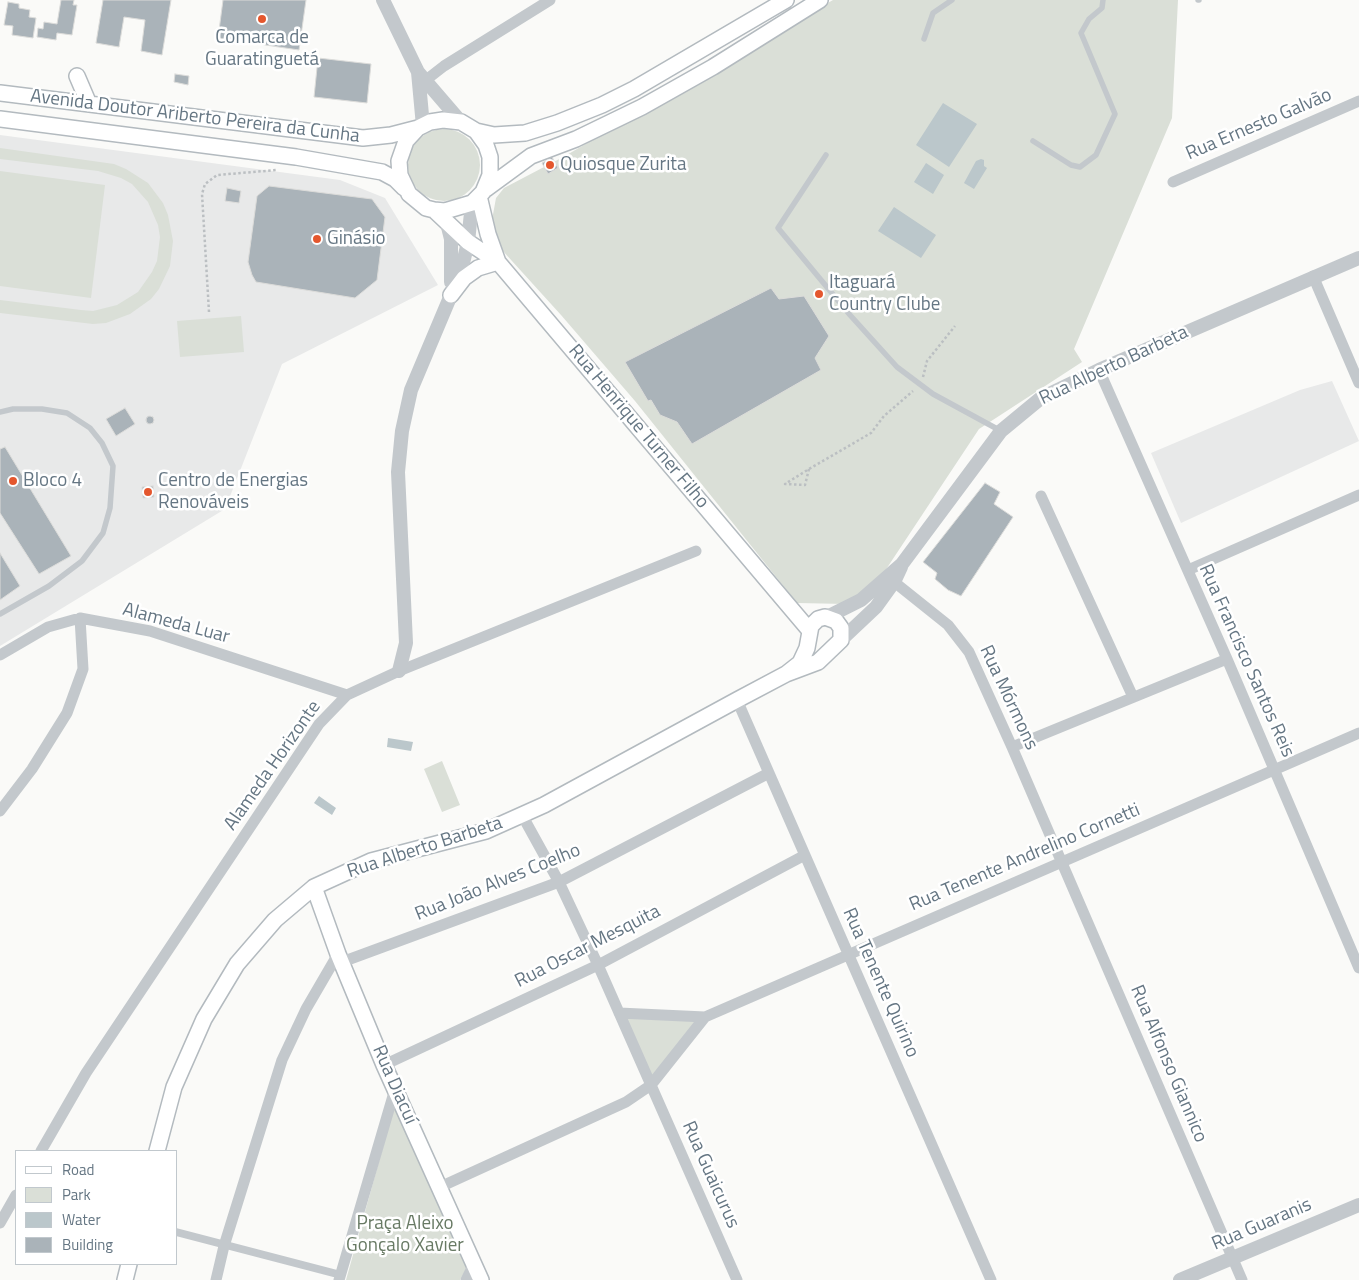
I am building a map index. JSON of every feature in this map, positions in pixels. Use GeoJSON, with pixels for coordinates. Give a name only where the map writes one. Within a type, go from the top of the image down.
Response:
{"type":"FeatureCollection","features":[{"type":"Feature","properties":{"kind":"main road"},"geometry":{"type":"LineString","coordinates":[[476,132],[494,135],[525,133],[557,123],[602,105],[634,89],[786,0]]}},
{"type":"Feature","properties":{"kind":"main road"},"geometry":{"type":"LineString","coordinates":[[478,197],[490,175],[490,156],[486,145],[476,132],[461,122],[443,120],[430,122],[421,127],[406,141],[400,161],[400,175],[409,194],[426,208],[445,211],[478,197],[531,156],[576,139],[642,107],[713,67],[820,0]]}},
{"type":"Feature","properties":{"kind":"main road"},"geometry":{"type":"LineString","coordinates":[[76,76],[89,104]]}},
{"type":"Feature","properties":{"kind":"main road","name":"Avenida Doutor Ariberto Pereira da Cunha"},"geometry":{"type":"LineString","coordinates":[[0,93],[363,138],[391,135],[421,127]]}},
{"type":"Feature","properties":{"kind":"main road","name":"Avenida Doutor Ariberto Pereira da Cunha"},"geometry":{"type":"LineString","coordinates":[[0,119],[291,157],[382,172],[395,179],[409,194]]}},
{"type":"Feature","properties":{"kind":"main road","name":"Rua Henrique Turner Filho"},"geometry":{"type":"LineString","coordinates":[[478,197],[498,262]]}},
{"type":"Feature","properties":{"kind":"main road","name":"Rua Henrique Turner Filho"},"geometry":{"type":"LineString","coordinates":[[434,210],[468,242],[498,262],[778,591]]}},
{"type":"Feature","properties":{"kind":"main road"},"geometry":{"type":"LineString","coordinates":[[451,295],[464,278],[478,268],[498,262]]}},
{"type":"Feature","properties":{"kind":"main road"},"geometry":{"type":"LineString","coordinates":[[778,591],[797,604],[836,621],[841,628],[837,643],[818,662],[786,674]]}},
{"type":"Feature","properties":{"kind":"main road"},"geometry":{"type":"LineString","coordinates":[[778,591],[810,631],[814,644],[823,649],[837,643]]}},
{"type":"Feature","properties":{"kind":"main road"},"geometry":{"type":"LineString","coordinates":[[786,674],[800,663],[807,648],[811,626],[818,619],[826,617]]}},
{"type":"Feature","properties":{"kind":"main road","name":"Rua Alberto Barbeta"},"geometry":{"type":"LineString","coordinates":[[157,1150],[174,1087],[204,1018],[238,964],[275,920],[314,887],[371,861],[486,831],[522,815],[544,805],[786,674]]}},
{"type":"Feature","properties":{"kind":"main road","name":"Rua Diacuí"},"geometry":{"type":"LineString","coordinates":[[314,887],[340,958],[384,1066],[481,1280]]}},
{"type":"Feature","properties":{"kind":"main road"},"geometry":{"type":"LineString","coordinates":[[125,1280],[129,1265]]}},
{"type":"Feature","properties":{"kind":"street"},"geometry":{"type":"LineString","coordinates":[[383,0],[422,76],[461,122]]}},
{"type":"Feature","properties":{"kind":"street"},"geometry":{"type":"LineString","coordinates":[[422,76],[444,66],[550,0]]}},
{"type":"Feature","properties":{"kind":"street"},"geometry":{"type":"LineString","coordinates":[[421,127],[422,76]]}},
{"type":"Feature","properties":{"kind":"street","name":"Rua Ernesto Galvão"},"geometry":{"type":"LineString","coordinates":[[1173,182],[1359,101]]}},
{"type":"Feature","properties":{"kind":"street"},"geometry":{"type":"LineString","coordinates":[[399,671],[406,643],[398,472],[402,431],[411,390],[464,259],[478,197]]}},
{"type":"Feature","properties":{"kind":"street"},"geometry":{"type":"LineString","coordinates":[[447,223],[451,239],[451,295]]}},
{"type":"Feature","properties":{"kind":"street","name":"Rua Alberto Barbeta"},"geometry":{"type":"LineString","coordinates":[[890,579],[1001,431],[1041,398],[1099,370],[1313,276],[1359,258]]}},
{"type":"Feature","properties":{"kind":"street"},"geometry":{"type":"LineString","coordinates":[[1313,276],[1359,383]]}},
{"type":"Feature","properties":{"kind":"street","name":"Rua Francisco Santos Reis"},"geometry":{"type":"LineString","coordinates":[[1099,370],[1188,570],[1359,968]]}},
{"type":"Feature","properties":{"kind":"street"},"geometry":{"type":"LineString","coordinates":[[1188,570],[1359,495]]}},
{"type":"Feature","properties":{"kind":"street"},"geometry":{"type":"LineString","coordinates":[[1041,496],[1133,698]]}},
{"type":"Feature","properties":{"kind":"street","name":"Alameda Horizonte"},"geometry":{"type":"LineString","coordinates":[[42,1150],[86,1073],[319,724],[347,694],[399,671],[696,551]]}},
{"type":"Feature","properties":{"kind":"street"},"geometry":{"type":"LineString","coordinates":[[826,617],[861,600],[890,579]]}},
{"type":"Feature","properties":{"kind":"street"},"geometry":{"type":"LineString","coordinates":[[837,643],[876,607],[890,579]]}},
{"type":"Feature","properties":{"kind":"street","name":"Rua Mórmons"},"geometry":{"type":"LineString","coordinates":[[890,579],[948,625],[969,652],[1062,862]]}},
{"type":"Feature","properties":{"kind":"street"},"geometry":{"type":"LineString","coordinates":[[0,811],[32,769],[67,713],[84,669],[80,618]]}},
{"type":"Feature","properties":{"kind":"street","name":"Alameda Luar"},"geometry":{"type":"LineString","coordinates":[[0,656],[48,627],[80,618],[150,631],[347,694]]}},
{"type":"Feature","properties":{"kind":"street"},"geometry":{"type":"LineString","coordinates":[[1012,747],[1226,659]]}},
{"type":"Feature","properties":{"kind":"street","name":"Rua Tenente Quirino"},"geometry":{"type":"LineString","coordinates":[[737,700],[991,1280]]}},
{"type":"Feature","properties":{"kind":"street","name":"Rua Tenente Andrelino Cornetti"},"geometry":{"type":"LineString","coordinates":[[705,1017],[1359,733]]}},
{"type":"Feature","properties":{"kind":"street","name":"Rua João Alves Coelho"},"geometry":{"type":"LineString","coordinates":[[340,958],[560,882],[769,773]]}},
{"type":"Feature","properties":{"kind":"street","name":"Rua Guaicurus"},"geometry":{"type":"LineString","coordinates":[[522,815],[560,882],[737,1280]]}},
{"type":"Feature","properties":{"kind":"street","name":"Rua Oscar Mesquita"},"geometry":{"type":"LineString","coordinates":[[384,1066],[598,965],[805,854]]}},
{"type":"Feature","properties":{"kind":"street","name":"Rua Alfonso Giannico"},"geometry":{"type":"LineString","coordinates":[[1062,862],[1242,1280]]}},
{"type":"Feature","properties":{"kind":"street"},"geometry":{"type":"LineString","coordinates":[[216,1280],[224,1246],[282,1060],[306,1010],[340,958]]}},
{"type":"Feature","properties":{"kind":"street"},"geometry":{"type":"LineString","coordinates":[[619,1013],[705,1017]]}},
{"type":"Feature","properties":{"kind":"street"},"geometry":{"type":"LineString","coordinates":[[440,1188],[626,1102],[651,1085],[705,1017]]}},
{"type":"Feature","properties":{"kind":"street"},"geometry":{"type":"LineString","coordinates":[[178,1233],[340,1277],[395,1089]]}},
{"type":"Feature","properties":{"kind":"street"},"geometry":{"type":"LineString","coordinates":[[0,1223],[15,1197]]}},
{"type":"Feature","properties":{"kind":"street","name":"Rua Guaranis"},"geometry":{"type":"LineString","coordinates":[[1180,1280],[1359,1205]]}},
{"type":"Feature","properties":{"kind":"street"},"geometry":{"type":"LineString","coordinates":[[466,1280],[474,1264]]}},
{"type":"Feature","properties":{"kind":"lane"},"geometry":{"type":"LineString","coordinates":[[924,39],[933,13],[952,0]]}},
{"type":"Feature","properties":{"kind":"lane"},"geometry":{"type":"LineString","coordinates":[[1033,142],[1071,164],[1080,166],[1096,155],[1114,114],[1080,32],[1089,19],[1102,8],[1103,0]]}},
{"type":"Feature","properties":{"kind":"lane"},"geometry":{"type":"LineString","coordinates":[[826,155],[778,228],[897,367],[933,394],[1001,431]]}},
{"type":"Feature","properties":{"kind":"lane"},"geometry":{"type":"LineString","coordinates":[[0,412],[13,409],[42,409],[66,413],[90,428],[102,443],[113,466],[110,508],[103,533],[82,561],[49,586],[0,614]]}},
{"type":"Feature","properties":{"kind":"path"},"geometry":{"type":"LineString","coordinates":[[209,312],[202,194],[205,184],[217,175],[281,170]]}},
{"type":"Feature","properties":{"kind":"path"},"geometry":{"type":"LineString","coordinates":[[808,469],[805,485],[785,484],[808,469],[871,433],[884,416],[920,385],[927,361],[955,326]]}},
{"type":"Feature","properties":{"kind":"shaded area"},"geometry":{"type":"Polygon","coordinates":[[[0,135],[340,180],[385,198],[438,285],[282,364],[225,509],[0,646],[0,135]]]}},
{"type":"Feature","properties":{"kind":"shaded area"},"geometry":{"type":"Polygon","coordinates":[[[1332,381],[1359,441],[1181,523],[1151,453],[1300,390],[1332,381]]]}},
{"type":"Feature","properties":{"kind":"green space","name":"Itaguará Country Clube"},"geometry":{"type":"Polygon","coordinates":[[[833,0],[1178,0],[1172,118],[1074,349],[1082,362],[979,429],[877,583],[846,604],[797,603],[635,401],[502,250],[492,220],[496,198],[504,188],[565,156],[833,0]]]}},
{"type":"Feature","properties":{"kind":"green space"},"geometry":{"type":"Polygon","coordinates":[[[444,129],[458,132],[470,139],[477,151],[480,165],[477,179],[470,191],[458,198],[444,201],[430,198],[418,191],[411,179],[408,165],[411,151],[418,139],[430,132],[444,129]]]}},
{"type":"Feature","properties":{"kind":"green space"},"geometry":{"type":"Polygon","coordinates":[[[0,148],[114,164],[148,183],[163,203],[168,215],[173,241],[170,266],[159,289],[151,299],[130,314],[106,323],[93,324],[0,313],[0,300],[93,311],[117,305],[138,292],[152,272],[157,261],[160,237],[158,225],[148,202],[132,184],[121,178],[98,171],[0,159],[0,148]]]}},
{"type":"Feature","properties":{"kind":"green space"},"geometry":{"type":"Polygon","coordinates":[[[0,171],[105,185],[91,298],[0,286],[0,171]]]}},
{"type":"Feature","properties":{"kind":"green space"},"geometry":{"type":"Polygon","coordinates":[[[241,316],[244,352],[180,357],[177,321],[241,316]]]}},
{"type":"Feature","properties":{"kind":"green space"},"geometry":{"type":"Polygon","coordinates":[[[442,761],[460,805],[442,812],[424,769],[442,761]]]}},
{"type":"Feature","properties":{"kind":"green space"},"geometry":{"type":"Polygon","coordinates":[[[622,1013],[701,1019],[651,1081],[622,1013]]]}},
{"type":"Feature","properties":{"kind":"green space","name":"Praça Aleixo Gonçalo Xavier"},"geometry":{"type":"Polygon","coordinates":[[[395,1104],[469,1263],[460,1280],[346,1280],[395,1104]]]}},
{"type":"Feature","properties":{"kind":"water"},"geometry":{"type":"Polygon","coordinates":[[[943,103],[977,124],[949,167],[916,145],[943,103]]]}},
{"type":"Feature","properties":{"kind":"water"},"geometry":{"type":"Polygon","coordinates":[[[984,160],[984,166],[987,168],[974,189],[964,183],[976,161],[984,160]]]}},
{"type":"Feature","properties":{"kind":"water"},"geometry":{"type":"Polygon","coordinates":[[[926,163],[944,175],[933,194],[914,182],[926,163]]]}},
{"type":"Feature","properties":{"kind":"water"},"geometry":{"type":"Polygon","coordinates":[[[894,207],[936,235],[921,258],[878,231],[894,207]]]}},
{"type":"Feature","properties":{"kind":"water"},"geometry":{"type":"Polygon","coordinates":[[[388,738],[413,742],[411,751],[387,747],[388,738]]]}},
{"type":"Feature","properties":{"kind":"water"},"geometry":{"type":"Polygon","coordinates":[[[319,796],[336,808],[332,815],[314,803],[319,796]]]}},
{"type":"Feature","properties":{"kind":"building"},"geometry":{"type":"Polygon","coordinates":[[[61,0],[74,0],[73,5],[77,5],[72,35],[57,33],[56,40],[37,37],[38,28],[43,29],[44,22],[57,24],[61,0]]]}},
{"type":"Feature","properties":{"kind":"building"},"geometry":{"type":"Polygon","coordinates":[[[103,0],[171,0],[162,55],[141,51],[145,20],[124,17],[119,47],[96,43],[103,0]]]}},
{"type":"Feature","properties":{"kind":"building","name":"Comarca de Guaratinguetá"},"geometry":{"type":"Polygon","coordinates":[[[223,0],[306,0],[299,50],[218,38],[223,0]]]}},
{"type":"Feature","properties":{"kind":"building"},"geometry":{"type":"Polygon","coordinates":[[[8,2],[19,4],[19,8],[30,10],[29,17],[36,18],[33,38],[12,35],[13,26],[4,25],[8,2]]]}},
{"type":"Feature","properties":{"kind":"building"},"geometry":{"type":"Polygon","coordinates":[[[318,58],[371,64],[367,103],[314,97],[318,58]]]}},
{"type":"Feature","properties":{"kind":"building"},"geometry":{"type":"Polygon","coordinates":[[[175,74],[189,76],[188,85],[174,82],[175,74]]]}},
{"type":"Feature","properties":{"kind":"building","name":"Quiosque Zurita"},"geometry":{"type":"Polygon","coordinates":[[[552,157],[558,168],[548,174],[542,163],[552,157]]]}},
{"type":"Feature","properties":{"kind":"building","name":"Ginásio"},"geometry":{"type":"Polygon","coordinates":[[[269,186],[372,199],[385,217],[377,280],[355,298],[256,282],[248,262],[257,196],[269,186]]]}},
{"type":"Feature","properties":{"kind":"building"},"geometry":{"type":"Polygon","coordinates":[[[227,188],[241,191],[239,203],[225,201],[227,188]]]}},
{"type":"Feature","properties":{"kind":"building"},"geometry":{"type":"Polygon","coordinates":[[[771,288],[779,299],[804,296],[829,336],[815,358],[821,370],[692,444],[677,422],[660,415],[651,400],[648,401],[625,362],[771,288]]]}},
{"type":"Feature","properties":{"kind":"building"},"geometry":{"type":"Polygon","coordinates":[[[125,408],[135,424],[116,436],[106,419],[125,408]]]}},
{"type":"Feature","properties":{"kind":"building"},"geometry":{"type":"Polygon","coordinates":[[[150,416],[154,420],[150,424],[146,420],[150,416]]]}},
{"type":"Feature","properties":{"kind":"building","name":"Bloco 4"},"geometry":{"type":"Polygon","coordinates":[[[5,447],[71,556],[39,574],[0,513],[0,449],[5,447]]]}},
{"type":"Feature","properties":{"kind":"building"},"geometry":{"type":"Polygon","coordinates":[[[985,483],[1000,492],[994,504],[1013,517],[961,596],[948,590],[935,579],[937,573],[923,562],[985,483]]]}},
{"type":"Feature","properties":{"kind":"building","name":"Centro de Energias Renováveis"},"geometry":{"type":"Polygon","coordinates":[[[153,486],[154,497],[143,498],[142,487],[153,486]]]}},
{"type":"Feature","properties":{"kind":"building"},"geometry":{"type":"Polygon","coordinates":[[[0,553],[20,586],[0,600],[0,553]]]}},
{"type":"Feature","properties":{"kind":"place","name":"Comarca de Guaratinguetá"},"geometry":{"type":"Point","coordinates":[262,19]}},
{"type":"Feature","properties":{"kind":"place","name":"Quiosque Zurita"},"geometry":{"type":"Point","coordinates":[550,165]}},
{"type":"Feature","properties":{"kind":"place","name":"Ginásio"},"geometry":{"type":"Point","coordinates":[317,239]}},
{"type":"Feature","properties":{"kind":"place","name":"Itaguará Country Clube"},"geometry":{"type":"Point","coordinates":[819,294]}},
{"type":"Feature","properties":{"kind":"place","name":"Bloco 4"},"geometry":{"type":"Point","coordinates":[13,481]}},
{"type":"Feature","properties":{"kind":"place","name":"Centro de Energias Renováveis"},"geometry":{"type":"Point","coordinates":[148,492]}}]}
